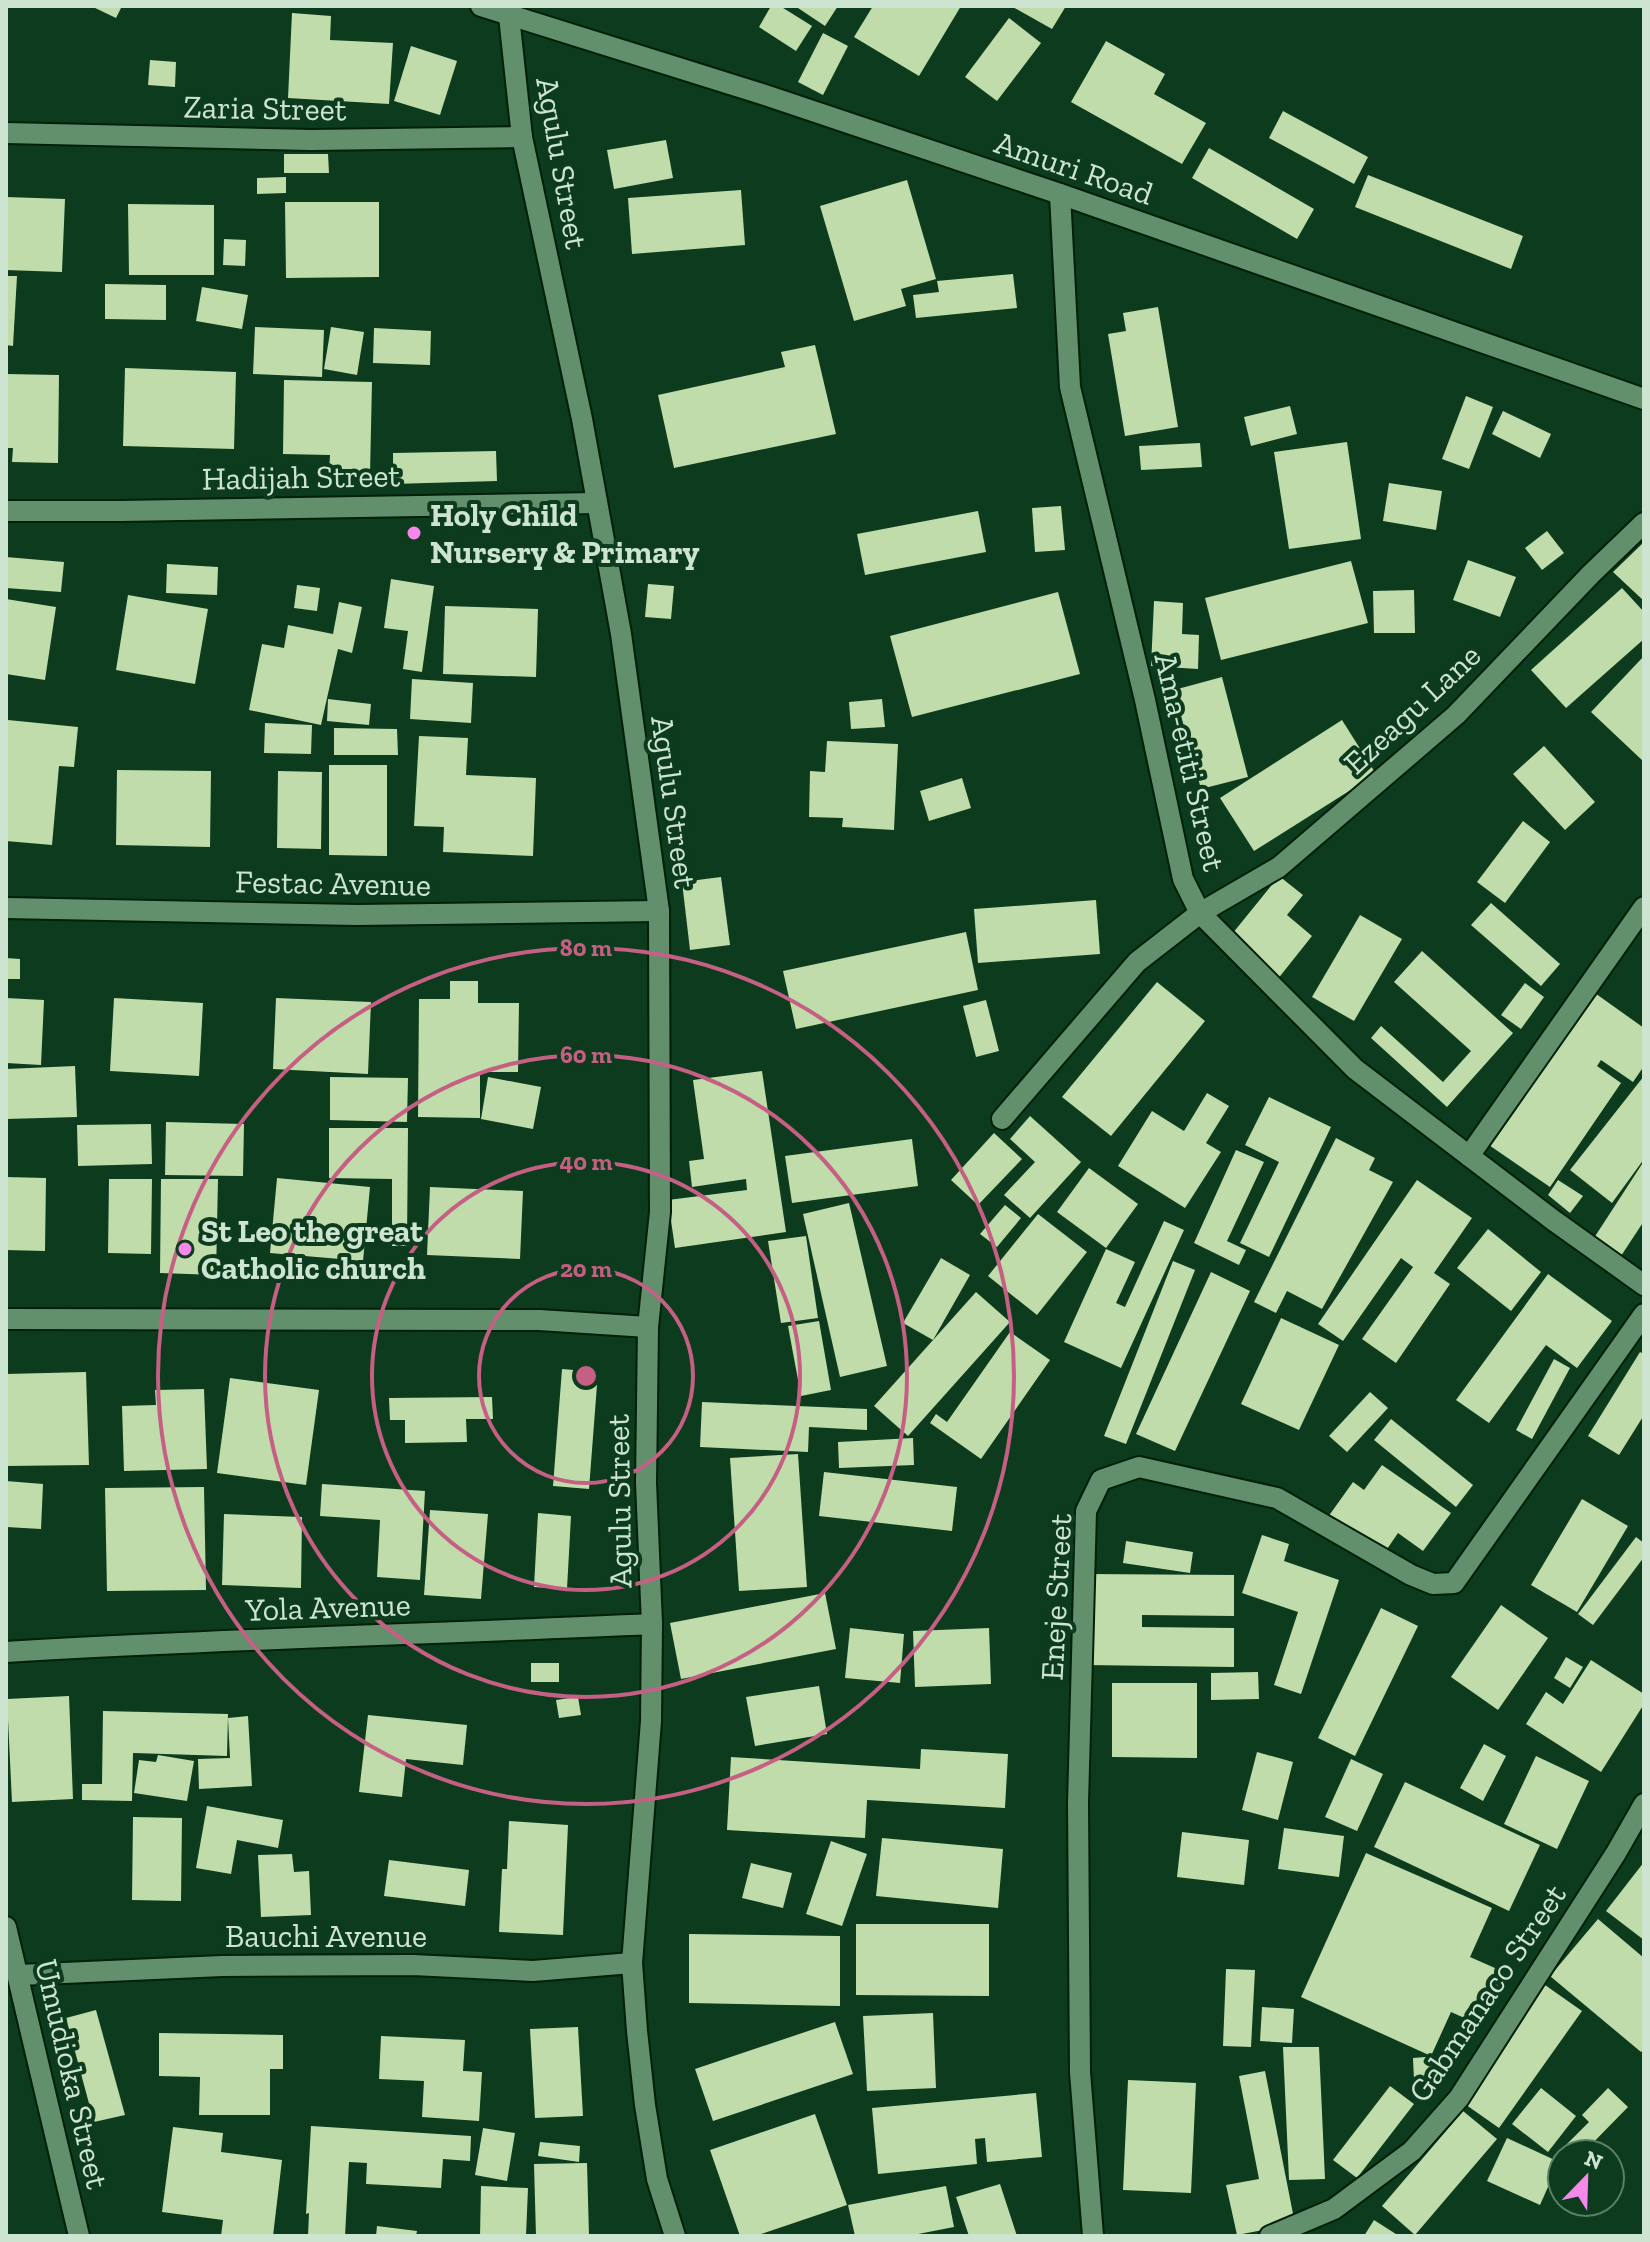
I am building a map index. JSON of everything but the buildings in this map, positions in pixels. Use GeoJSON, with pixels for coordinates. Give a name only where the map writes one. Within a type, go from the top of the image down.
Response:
{"type":"FeatureCollection","features":[{"type":"Feature","properties":{"kind":"street","name":"Amuri Road"},"geometry":{"type":"LineString","coordinates":[[481,6],[508,11],[1060,194],[1644,399]]}},
{"type":"Feature","properties":{"kind":"street","name":"Agulu Street"},"geometry":{"type":"LineString","coordinates":[[508,11],[522,137],[582,419],[621,634],[659,911],[660,1212],[648,1327],[646,1483],[652,1624],[651,1721],[632,1963],[645,2105],[657,2179],[675,2236]]}},
{"type":"Feature","properties":{"kind":"street","name":"Zaria Street"},"geometry":{"type":"LineString","coordinates":[[6,133],[311,140],[522,137]]}},
{"type":"Feature","properties":{"kind":"street","name":"Ama-etiti Street"},"geometry":{"type":"LineString","coordinates":[[1060,194],[1070,387],[1127,624],[1183,879],[1200,913],[1355,1069],[1553,1220],[1644,1285]]}},
{"type":"Feature","properties":{"kind":"street","name":"Hadijah Street"},"geometry":{"type":"LineString","coordinates":[[6,511],[597,503]]}},
{"type":"Feature","properties":{"kind":"street","name":"Ezeagu Lane"},"geometry":{"type":"LineString","coordinates":[[1002,1119],[1137,962],[1200,913],[1279,867],[1456,715],[1644,523]]}},
{"type":"Feature","properties":{"kind":"street"},"geometry":{"type":"LineString","coordinates":[[1469,1156],[1644,907]]}},
{"type":"Feature","properties":{"kind":"street","name":"Festac Avenue"},"geometry":{"type":"LineString","coordinates":[[6,908],[357,915],[659,911]]}},
{"type":"Feature","properties":{"kind":"street","name":"Eneje Street"},"geometry":{"type":"LineString","coordinates":[[1093,2236],[1080,2072],[1078,1803],[1086,1511],[1101,1480],[1139,1467],[1277,1498],[1411,1575],[1433,1584],[1454,1583],[1644,1314]]}},
{"type":"Feature","properties":{"kind":"street"},"geometry":{"type":"LineString","coordinates":[[6,1319],[539,1320],[648,1327]]}},
{"type":"Feature","properties":{"kind":"street","name":"Yola Avenue"},"geometry":{"type":"LineString","coordinates":[[6,1652],[175,1642],[652,1624]]}},
{"type":"Feature","properties":{"kind":"street","name":"Gabmanaco Street"},"geometry":{"type":"LineString","coordinates":[[1270,2236],[1334,2209],[1412,2151],[1459,2098],[1644,1804]]}},
{"type":"Feature","properties":{"kind":"street","name":"Umudioka Street"},"geometry":{"type":"LineString","coordinates":[[6,1927],[79,2236]]}},
{"type":"Feature","properties":{"kind":"street","name":"Bauchi Avenue"},"geometry":{"type":"LineString","coordinates":[[19,1975],[222,1966],[413,1965],[533,1971],[632,1963]]}},
{"type":"Feature","properties":{"kind":"place","name":"Holy Child Nursery & Primary"},"geometry":{"type":"Point","coordinates":[414,533]}},
{"type":"Feature","properties":{"kind":"place","name":"St Leo the great Catholic church"},"geometry":{"type":"Point","coordinates":[185,1249]}}]}
